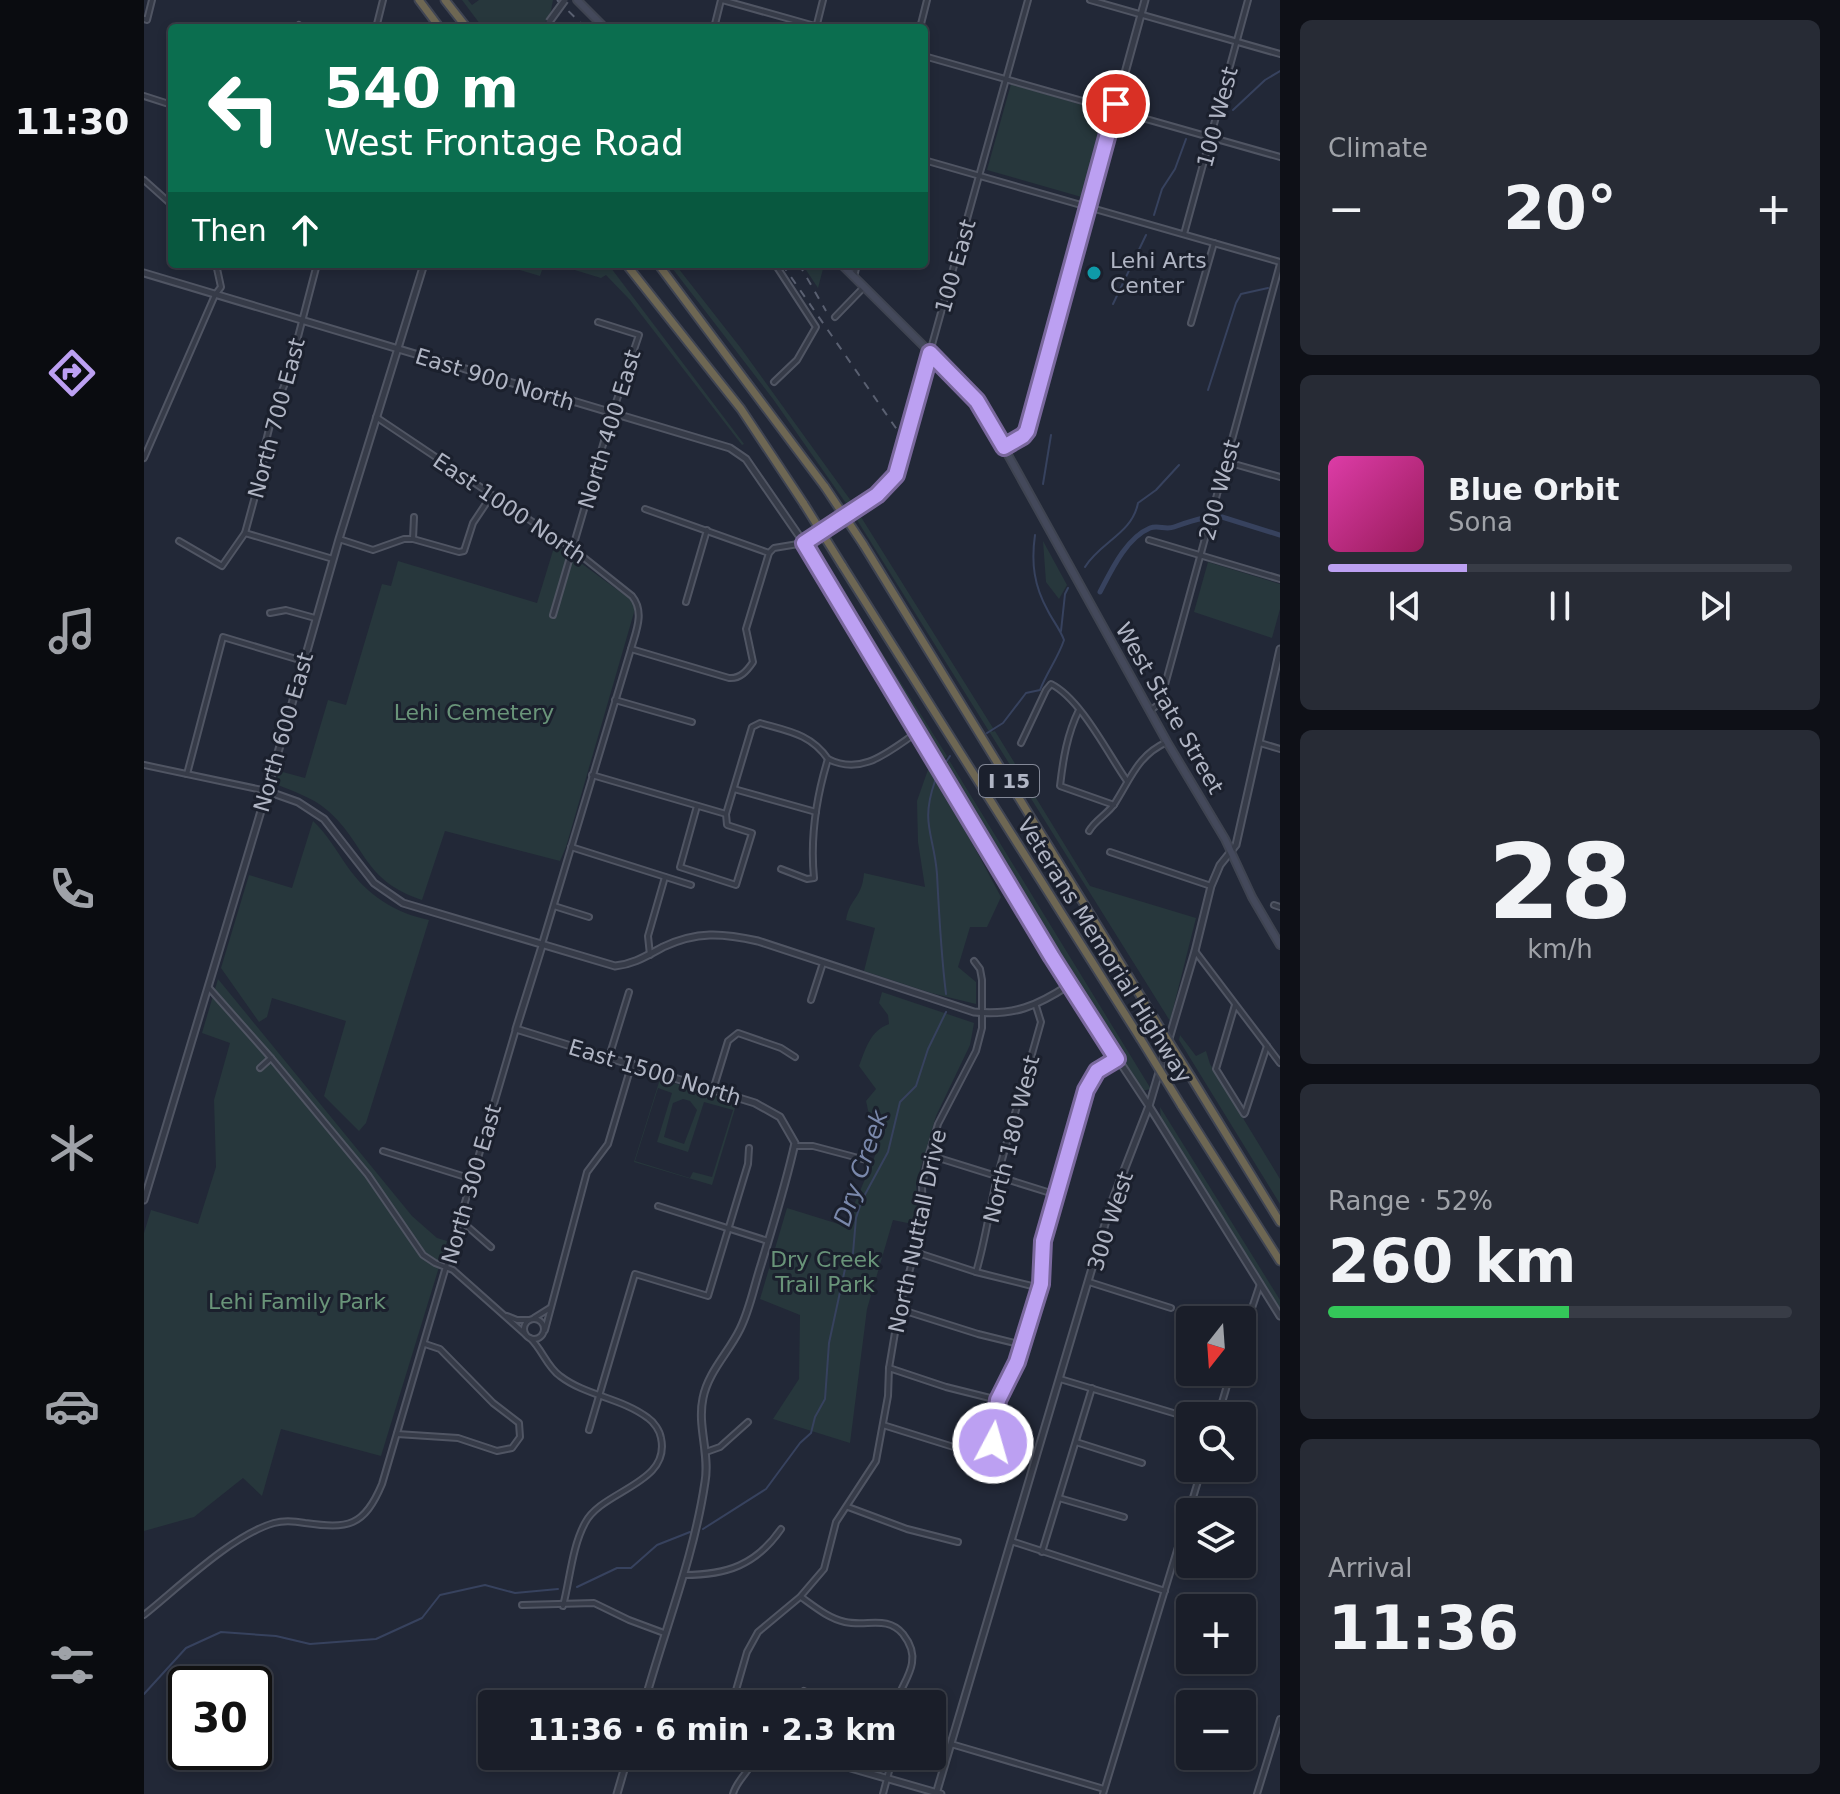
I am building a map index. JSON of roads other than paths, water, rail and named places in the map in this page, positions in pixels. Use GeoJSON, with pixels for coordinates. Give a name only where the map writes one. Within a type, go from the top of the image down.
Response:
{"type":"FeatureCollection","features":[{"type":"Feature","properties":{"kind":"highway"},"geometry":{"type":"LineString","coordinates":[[419,0],[437,24]]}},
{"type":"Feature","properties":{"kind":"highway"},"geometry":{"type":"LineString","coordinates":[[445,0],[464,24]]}},
{"type":"Feature","properties":{"kind":"highway","name":"Veterans Memorial Highway"},"geometry":{"type":"LineString","coordinates":[[629,268],[741,409],[804,504],[1280,1261]]}},
{"type":"Feature","properties":{"kind":"highway","name":"Veterans Memorial Highway"},"geometry":{"type":"LineString","coordinates":[[661,268],[825,487],[863,544],[1280,1222]]}},
{"type":"Feature","properties":{"kind":"main road"},"geometry":{"type":"LineString","coordinates":[[577,0],[601,24]]}},
{"type":"Feature","properties":{"kind":"main road","name":"West State Street"},"geometry":{"type":"LineString","coordinates":[[845,268],[977,401],[1231,851],[1252,897],[1280,945]]}},
{"type":"Feature","properties":{"kind":"street"},"geometry":{"type":"LineString","coordinates":[[145,20],[152,0]]}},
{"type":"Feature","properties":{"kind":"street"},"geometry":{"type":"LineString","coordinates":[[377,24],[383,0]]}},
{"type":"Feature","properties":{"kind":"street"},"geometry":{"type":"LineString","coordinates":[[548,24],[565,0]]}},
{"type":"Feature","properties":{"kind":"street"},"geometry":{"type":"LineString","coordinates":[[715,24],[722,0],[807,24]]}},
{"type":"Feature","properties":{"kind":"street"},"geometry":{"type":"LineString","coordinates":[[819,24],[823,0]]}},
{"type":"Feature","properties":{"kind":"street"},"geometry":{"type":"LineString","coordinates":[[921,24],[927,0]]}},
{"type":"Feature","properties":{"kind":"street","name":"100 East"},"geometry":{"type":"LineString","coordinates":[[804,543],[877,495],[896,475],[1028,0]]}},
{"type":"Feature","properties":{"kind":"street"},"geometry":{"type":"LineString","coordinates":[[1090,0],[1280,54]]}},
{"type":"Feature","properties":{"kind":"street"},"geometry":{"type":"LineString","coordinates":[[1004,447],[1023,436],[1028,426],[1145,0]]}},
{"type":"Feature","properties":{"kind":"street","name":"100 West"},"geometry":{"type":"LineString","coordinates":[[1184,234],[1248,0]]}},
{"type":"Feature","properties":{"kind":"street"},"geometry":{"type":"LineString","coordinates":[[928,57],[1280,157]]}},
{"type":"Feature","properties":{"kind":"street"},"geometry":{"type":"LineString","coordinates":[[144,96],[168,104]]}},
{"type":"Feature","properties":{"kind":"street"},"geometry":{"type":"LineString","coordinates":[[928,161],[1280,263]]}},
{"type":"Feature","properties":{"kind":"street"},"geometry":{"type":"LineString","coordinates":[[144,180],[168,201]]}},
{"type":"Feature","properties":{"kind":"street"},"geometry":{"type":"LineString","coordinates":[[1191,323],[1214,243]]}},
{"type":"Feature","properties":{"kind":"street","name":"200 West"},"geometry":{"type":"LineString","coordinates":[[1150,711],[1160,703],[1280,263]]}},
{"type":"Feature","properties":{"kind":"street"},"geometry":{"type":"LineString","coordinates":[[144,458],[221,287],[217,268]]}},
{"type":"Feature","properties":{"kind":"street","name":"North 700 East"},"geometry":{"type":"LineString","coordinates":[[179,541],[222,566],[245,533],[263,467],[274,409],[287,379],[316,268]]}},
{"type":"Feature","properties":{"kind":"street","name":"North 600 East"},"geometry":{"type":"LineString","coordinates":[[144,1200],[267,791],[315,618],[423,268]]}},
{"type":"Feature","properties":{"kind":"street"},"geometry":{"type":"LineString","coordinates":[[774,382],[797,360],[816,327],[778,268]]}},
{"type":"Feature","properties":{"kind":"street"},"geometry":{"type":"LineString","coordinates":[[854,277],[856,268]]}},
{"type":"Feature","properties":{"kind":"street","name":"East 900 North"},"geometry":{"type":"LineString","coordinates":[[144,273],[730,448],[746,459],[804,543],[1069,985],[1149,1106],[1280,1316]]}},
{"type":"Feature","properties":{"kind":"street"},"geometry":{"type":"LineString","coordinates":[[835,317],[864,287]]}},
{"type":"Feature","properties":{"kind":"street","name":"North 400 East"},"geometry":{"type":"LineString","coordinates":[[553,615],[612,414],[639,335],[598,322]]}},
{"type":"Feature","properties":{"kind":"street","name":"East 1000 North"},"geometry":{"type":"LineString","coordinates":[[376,417],[573,549],[632,596],[638,605]]}},
{"type":"Feature","properties":{"kind":"street"},"geometry":{"type":"LineString","coordinates":[[1227,462],[1280,477]]}},
{"type":"Feature","properties":{"kind":"street"},"geometry":{"type":"LineString","coordinates":[[339,539],[373,550],[413,539],[464,551],[473,523],[491,496]]}},
{"type":"Feature","properties":{"kind":"street"},"geometry":{"type":"LineString","coordinates":[[645,509],[769,553]]}},
{"type":"Feature","properties":{"kind":"street"},"geometry":{"type":"LineString","coordinates":[[413,539],[414,517]]}},
{"type":"Feature","properties":{"kind":"street"},"geometry":{"type":"LineString","coordinates":[[686,602],[707,530]]}},
{"type":"Feature","properties":{"kind":"street"},"geometry":{"type":"LineString","coordinates":[[245,533],[333,559]]}},
{"type":"Feature","properties":{"kind":"street"},"geometry":{"type":"LineString","coordinates":[[1149,540],[1280,579]]}},
{"type":"Feature","properties":{"kind":"street"},"geometry":{"type":"LineString","coordinates":[[631,649],[735,679],[753,662],[746,640],[748,616],[769,553],[774,548],[804,543]]}},
{"type":"Feature","properties":{"kind":"street","name":"North 300 East"},"geometry":{"type":"LineString","coordinates":[[144,1615],[245,1535],[287,1520],[341,1526],[361,1519],[376,1498],[631,649],[639,619],[638,605]]}},
{"type":"Feature","properties":{"kind":"street"},"geometry":{"type":"LineString","coordinates":[[270,613],[286,610],[315,618]]}},
{"type":"Feature","properties":{"kind":"street"},"geometry":{"type":"LineString","coordinates":[[187,774],[223,637],[303,661]]}},
{"type":"Feature","properties":{"kind":"street","name":"300 West"},"geometry":{"type":"LineString","coordinates":[[938,1794],[1111,1204],[1149,1106],[1211,886],[1220,865],[1236,845],[1280,649]]}},
{"type":"Feature","properties":{"kind":"street"},"geometry":{"type":"LineString","coordinates":[[1021,743],[1051,684],[1079,710],[1127,781]]}},
{"type":"Feature","properties":{"kind":"street"},"geometry":{"type":"LineString","coordinates":[[615,700],[692,722]]}},
{"type":"Feature","properties":{"kind":"street"},"geometry":{"type":"LineString","coordinates":[[1079,710],[1064,757],[1060,786],[1114,805]]}},
{"type":"Feature","properties":{"kind":"street"},"geometry":{"type":"LineString","coordinates":[[697,806],[680,867],[736,885],[752,833],[727,825],[726,814],[753,726],[760,723],[806,736],[820,747],[828,759],[849,767],[878,759],[916,733]]}},
{"type":"Feature","properties":{"kind":"street"},"geometry":{"type":"LineString","coordinates":[[1089,831],[1114,805],[1138,763],[1153,748],[1167,742]]}},
{"type":"Feature","properties":{"kind":"street"},"geometry":{"type":"LineString","coordinates":[[1260,743],[1280,749]]}},
{"type":"Feature","properties":{"kind":"street"},"geometry":{"type":"LineString","coordinates":[[781,869],[807,879],[814,878],[811,855],[816,812],[828,759]]}},
{"type":"Feature","properties":{"kind":"street"},"geometry":{"type":"LineString","coordinates":[[144,765],[267,791],[298,802],[324,819],[374,883],[403,903],[615,966],[631,964],[694,936],[726,934],[963,1009],[982,1012],[1036,1006],[1069,985]]}},
{"type":"Feature","properties":{"kind":"street"},"geometry":{"type":"LineString","coordinates":[[592,775],[726,814]]}},
{"type":"Feature","properties":{"kind":"street"},"geometry":{"type":"LineString","coordinates":[[734,789],[816,812]]}},
{"type":"Feature","properties":{"kind":"street"},"geometry":{"type":"LineString","coordinates":[[571,847],[691,885]]}},
{"type":"Feature","properties":{"kind":"street"},"geometry":{"type":"LineString","coordinates":[[1110,852],[1211,886]]}},
{"type":"Feature","properties":{"kind":"street"},"geometry":{"type":"LineString","coordinates":[[650,955],[648,936],[665,877]]}},
{"type":"Feature","properties":{"kind":"street"},"geometry":{"type":"LineString","coordinates":[[554,906],[589,917]]}},
{"type":"Feature","properties":{"kind":"street"},"geometry":{"type":"LineString","coordinates":[[1195,951],[1280,1063]]}},
{"type":"Feature","properties":{"kind":"street","name":"North Nuttall Drive"},"geometry":{"type":"LineString","coordinates":[[736,1690],[747,1652],[758,1632],[800,1597],[824,1569],[836,1522],[876,1461],[899,1309],[923,1222],[922,1185],[929,1154],[938,1124],[976,1051],[982,1028],[982,980],[980,969],[974,961]]}},
{"type":"Feature","properties":{"kind":"street"},"geometry":{"type":"LineString","coordinates":[[811,1000],[823,963]]}},
{"type":"Feature","properties":{"kind":"street"},"geometry":{"type":"LineString","coordinates":[[208,987],[368,1175],[423,1255],[453,1270],[507,1316],[530,1338],[558,1376],[648,1418],[660,1432],[663,1445],[659,1462],[650,1473],[592,1513],[585,1523],[563,1606]]}},
{"type":"Feature","properties":{"kind":"street"},"geometry":{"type":"LineString","coordinates":[[609,1057],[629,992]]}},
{"type":"Feature","properties":{"kind":"street"},"geometry":{"type":"LineString","coordinates":[[1235,1005],[1216,1069],[1244,1114],[1267,1046]]}},
{"type":"Feature","properties":{"kind":"street","name":"North 180 West"},"geometry":{"type":"LineString","coordinates":[[976,1272],[987,1236],[989,1211],[1041,1022],[1036,1006]]}},
{"type":"Feature","properties":{"kind":"street","name":"East 1500 North"},"geometry":{"type":"LineString","coordinates":[[516,1029],[632,1063],[774,1111],[787,1127],[794,1146]]}},
{"type":"Feature","properties":{"kind":"street"},"geometry":{"type":"LineString","coordinates":[[713,1090],[732,1035],[738,1033],[781,1048],[795,1057]]}},
{"type":"Feature","properties":{"kind":"street"},"geometry":{"type":"LineString","coordinates":[[260,1068],[271,1058]]}},
{"type":"Feature","properties":{"kind":"street"},"geometry":{"type":"LineString","coordinates":[[883,1425],[989,1458],[998,1400],[1023,1345],[1040,1288],[1043,1241],[1089,1083],[1097,1071],[1117,1059]]}},
{"type":"Feature","properties":{"kind":"street"},"geometry":{"type":"LineString","coordinates":[[545,1358],[541,1343],[587,1172],[608,1144],[632,1063]]}},
{"type":"Feature","properties":{"kind":"street"},"geometry":{"type":"LineString","coordinates":[[648,1690],[705,1484],[703,1397],[719,1361],[739,1330],[794,1146],[813,1146],[866,1160]]}},
{"type":"Feature","properties":{"kind":"street"},"geometry":{"type":"LineString","coordinates":[[589,1430],[635,1274],[708,1296],[748,1164],[749,1148]]}},
{"type":"Feature","properties":{"kind":"street"},"geometry":{"type":"LineString","coordinates":[[383,1151],[472,1179]]}},
{"type":"Feature","properties":{"kind":"street"},"geometry":{"type":"LineString","coordinates":[[929,1154],[1057,1195]]}},
{"type":"Feature","properties":{"kind":"street"},"geometry":{"type":"LineString","coordinates":[[658,1206],[768,1241]]}},
{"type":"Feature","properties":{"kind":"street"},"geometry":{"type":"LineString","coordinates":[[460,1220],[491,1247]]}},
{"type":"Feature","properties":{"kind":"street"},"geometry":{"type":"LineString","coordinates":[[915,1252],[1040,1288]]}},
{"type":"Feature","properties":{"kind":"street"},"geometry":{"type":"LineString","coordinates":[[1089,1282],[1171,1308]]}},
{"type":"Feature","properties":{"kind":"street"},"geometry":{"type":"LineString","coordinates":[[1253,1306],[1260,1284]]}},
{"type":"Feature","properties":{"kind":"street"},"geometry":{"type":"LineString","coordinates":[[525,1334],[525,1325],[552,1307]]}},
{"type":"Feature","properties":{"kind":"street"},"geometry":{"type":"LineString","coordinates":[[899,1309],[1023,1345]]}},
{"type":"Feature","properties":{"kind":"street"},"geometry":{"type":"LineString","coordinates":[[507,1316],[542,1322],[544,1332]]}},
{"type":"Feature","properties":{"kind":"street"},"geometry":{"type":"LineString","coordinates":[[530,1338],[537,1339],[544,1332]]}},
{"type":"Feature","properties":{"kind":"street"},"geometry":{"type":"LineString","coordinates":[[397,1434],[458,1438],[497,1451],[512,1448],[520,1437],[519,1423],[493,1403],[440,1349],[424,1344]]}},
{"type":"Feature","properties":{"kind":"street"},"geometry":{"type":"LineString","coordinates":[[889,1368],[998,1400]]}},
{"type":"Feature","properties":{"kind":"street"},"geometry":{"type":"LineString","coordinates":[[1060,1379],[1176,1414]]}},
{"type":"Feature","properties":{"kind":"street"},"geometry":{"type":"LineString","coordinates":[[1042,1552],[1092,1388]]}},
{"type":"Feature","properties":{"kind":"street"},"geometry":{"type":"LineString","coordinates":[[706,1452],[720,1447],[748,1422]]}},
{"type":"Feature","properties":{"kind":"street"},"geometry":{"type":"LineString","coordinates":[[1076,1442],[1142,1463]]}},
{"type":"Feature","properties":{"kind":"street"},"geometry":{"type":"LineString","coordinates":[[951,1744],[1104,1792],[1198,1482]]}},
{"type":"Feature","properties":{"kind":"street"},"geometry":{"type":"LineString","coordinates":[[1059,1498],[1124,1517]]}},
{"type":"Feature","properties":{"kind":"street"},"geometry":{"type":"LineString","coordinates":[[848,1507],[907,1529],[958,1542]]}},
{"type":"Feature","properties":{"kind":"street"},"geometry":{"type":"LineString","coordinates":[[682,1575],[721,1573],[744,1564],[770,1546],[781,1529]]}},
{"type":"Feature","properties":{"kind":"street"},"geometry":{"type":"LineString","coordinates":[[1011,1541],[1165,1591]]}},
{"type":"Feature","properties":{"kind":"street"},"geometry":{"type":"LineString","coordinates":[[800,1597],[819,1611],[846,1622],[887,1622],[897,1627],[911,1646],[913,1658],[902,1690]]}},
{"type":"Feature","properties":{"kind":"street"},"geometry":{"type":"LineString","coordinates":[[522,1605],[594,1603],[664,1633]]}},
{"type":"Feature","properties":{"kind":"street"},"geometry":{"type":"LineString","coordinates":[[1257,1794],[1280,1719]]}},
{"type":"Feature","properties":{"kind":"street"},"geometry":{"type":"LineString","coordinates":[[617,1794],[624,1770]]}},
{"type":"Feature","properties":{"kind":"street"},"geometry":{"type":"LineString","coordinates":[[733,1794],[736,1782],[747,1770]]}},
{"type":"Feature","properties":{"kind":"street"},"geometry":{"type":"LineString","coordinates":[[857,1770],[938,1794]]}},
{"type":"Feature","properties":{"kind":"street"},"geometry":{"type":"LineString","coordinates":[[883,1794],[890,1770]]}},
{"type":"Feature","properties":{"kind":"waterway","name":"Dry Creek"},"geometry":{"type":"LineString","coordinates":[[1233,110],[1265,80],[1280,71]]}},
{"type":"Feature","properties":{"kind":"waterway","name":"Dry Creek"},"geometry":{"type":"LineString","coordinates":[[1154,215],[1162,189],[1175,169],[1186,139]]}},
{"type":"Feature","properties":{"kind":"waterway","name":"Dry Creek"},"geometry":{"type":"LineString","coordinates":[[1113,304],[1146,235]]}},
{"type":"Feature","properties":{"kind":"waterway"},"geometry":{"type":"LineString","coordinates":[[1208,390],[1241,294],[1268,288]]}},
{"type":"Feature","properties":{"kind":"waterway","name":"Dry Creek"},"geometry":{"type":"LineString","coordinates":[[1043,484],[1051,435]]}},
{"type":"Feature","properties":{"kind":"waterway"},"geometry":{"type":"LineString","coordinates":[[1085,567],[1129,523],[1138,503],[1156,490],[1179,465]]}},
{"type":"Feature","properties":{"kind":"waterway"},"geometry":{"type":"LineString","coordinates":[[1222,517],[1280,535]]}},
{"type":"Feature","properties":{"kind":"waterway"},"geometry":{"type":"LineString","coordinates":[[1100,592],[1120,556],[1141,533],[1153,527],[1171,528],[1204,518]]}},
{"type":"Feature","properties":{"kind":"waterway","name":"Dry Creek"},"geometry":{"type":"LineString","coordinates":[[987,733],[1003,723],[1026,693],[1040,690],[1064,640],[1043,602],[1037,583],[1033,555],[1035,535]]}},
{"type":"Feature","properties":{"kind":"waterway"},"geometry":{"type":"LineString","coordinates":[[1061,631],[1068,588]]}},
{"type":"Feature","properties":{"kind":"waterway","name":"Dry Creek"},"geometry":{"type":"LineString","coordinates":[[942,768],[950,756]]}},
{"type":"Feature","properties":{"kind":"waterway","name":"Dry Creek"},"geometry":{"type":"LineString","coordinates":[[935,781],[928,819],[937,874],[946,994]]}},
{"type":"Feature","properties":{"kind":"waterway","name":"Dry Creek"},"geometry":{"type":"LineString","coordinates":[[703,1529],[766,1489],[811,1433],[825,1399],[829,1343],[845,1269],[853,1253],[856,1218],[862,1200],[888,1152],[900,1102],[916,1086],[928,1049],[946,1012]]}},
{"type":"Feature","properties":{"kind":"waterway","name":"Dry Creek"},"geometry":{"type":"LineString","coordinates":[[577,1587],[617,1568],[631,1568],[657,1545],[690,1532]]}},
{"type":"Feature","properties":{"kind":"waterway","name":"Dry Creek"},"geometry":{"type":"LineString","coordinates":[[144,1694],[186,1648],[221,1632],[276,1636],[310,1644],[376,1639],[422,1618],[440,1595],[485,1585],[515,1593],[558,1589]]}},
{"type":"Feature","properties":{"kind":"railway"},"geometry":{"type":"LineString","coordinates":[[557,0],[582,24]]}},
{"type":"Feature","properties":{"kind":"railway"},"geometry":{"type":"LineString","coordinates":[[785,268],[900,434]]}},
{"type":"Feature","properties":{"kind":"railway"},"geometry":{"type":"LineString","coordinates":[[801,268],[826,311]]}},
{"type":"Feature","properties":{"kind":"place","name":"Lehi Arts Center"},"geometry":{"type":"Point","coordinates":[1094,273]}},
{"type":"Feature","properties":{"kind":"park label","name":"Lehi Cemetery"},"geometry":{"type":"Point","coordinates":[474,712]}},
{"type":"Feature","properties":{"kind":"park label","name":"Dry Creek Trail Park"},"geometry":{"type":"Point","coordinates":[825,1272]}},
{"type":"Feature","properties":{"kind":"park label","name":"Lehi Family Park"},"geometry":{"type":"Point","coordinates":[297,1301]}}]}
